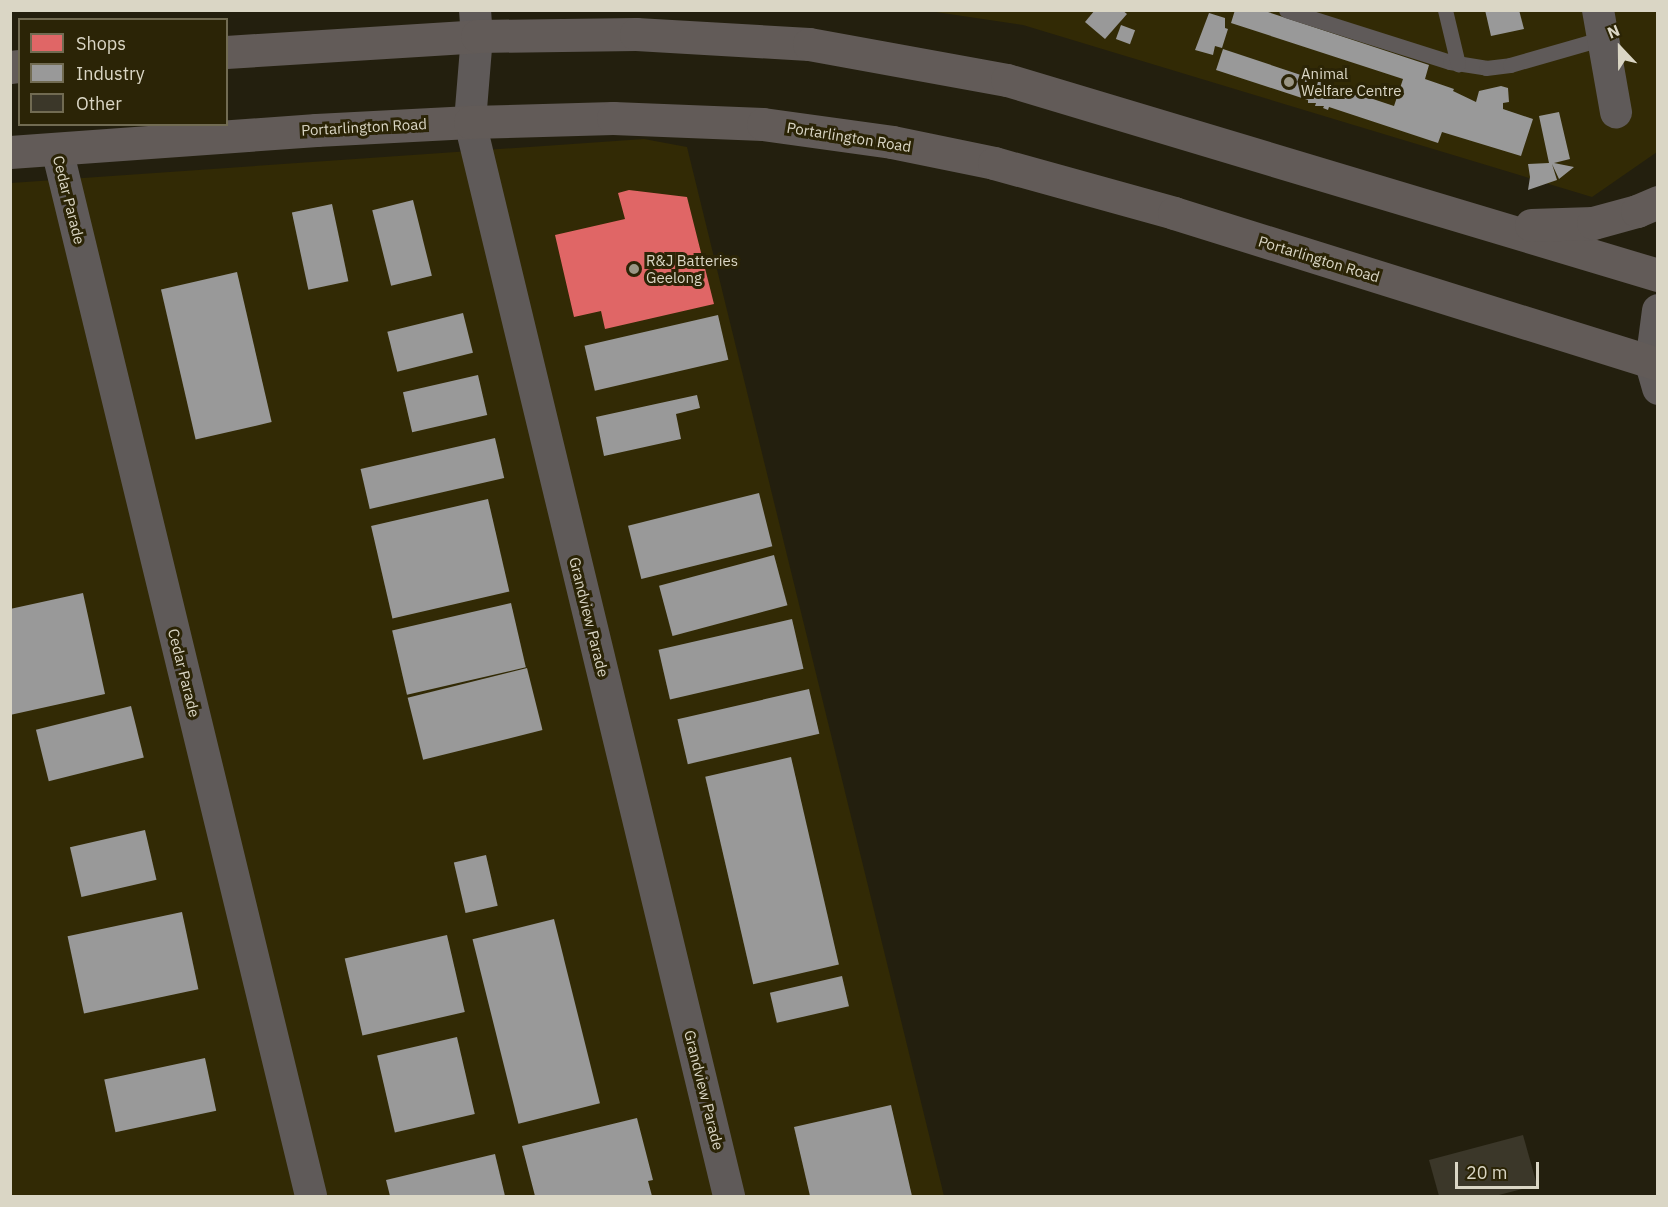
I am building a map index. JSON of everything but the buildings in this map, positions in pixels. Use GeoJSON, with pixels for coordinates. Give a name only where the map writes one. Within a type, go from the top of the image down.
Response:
{"type":"FeatureCollection","features":[{"type":"Feature","properties":{"kind":"main road"},"geometry":{"type":"LineString","coordinates":[[228,52],[481,19],[636,34],[809,44],[1006,80],[1658,275]]}},
{"type":"Feature","properties":{"kind":"main road","name":"Portarlington Road"},"geometry":{"type":"LineString","coordinates":[[10,152],[316,130],[470,122],[613,118],[763,124],[892,142],[994,163],[1174,213],[1655,372]]}},
{"type":"Feature","properties":{"kind":"main road"},"geometry":{"type":"LineString","coordinates":[[1487,222],[1547,227],[1593,223],[1637,211],[1658,202]]}},
{"type":"Feature","properties":{"kind":"street","name":"Grandview Parade"},"geometry":{"type":"LineString","coordinates":[[481,19],[470,122],[729,1197]]}},
{"type":"Feature","properties":{"kind":"street"},"geometry":{"type":"LineString","coordinates":[[1601,24],[1616,112]]}},
{"type":"Feature","properties":{"kind":"street","name":"Cedar Parade"},"geometry":{"type":"LineString","coordinates":[[57,149],[311,1197]]}},
{"type":"Feature","properties":{"kind":"street"},"geometry":{"type":"LineString","coordinates":[[1655,372],[1658,310]]}},
{"type":"Feature","properties":{"kind":"lane"},"geometry":{"type":"LineString","coordinates":[[1286,10],[1458,64],[1486,68],[1510,65],[1601,24]]}},
{"type":"Feature","properties":{"kind":"lane"},"geometry":{"type":"LineString","coordinates":[[1445,10],[1458,64]]}},
{"type":"Feature","properties":{"kind":"shaded area"},"geometry":{"type":"Polygon","coordinates":[[[929,11],[1657,11],[1657,152],[1592,197],[1023,25],[929,11]]]}},
{"type":"Feature","properties":{"kind":"shaded area"},"geometry":{"type":"Polygon","coordinates":[[[644,139],[687,147],[944,1196],[11,1196],[11,183],[644,139]]]}},
{"type":"Feature","properties":{"kind":"place","name":"Animal Welfare Centre"},"geometry":{"type":"Point","coordinates":[1289,82]}},
{"type":"Feature","properties":{"kind":"place","name":"R&J Batteries Geelong"},"geometry":{"type":"Point","coordinates":[634,269]}}]}
